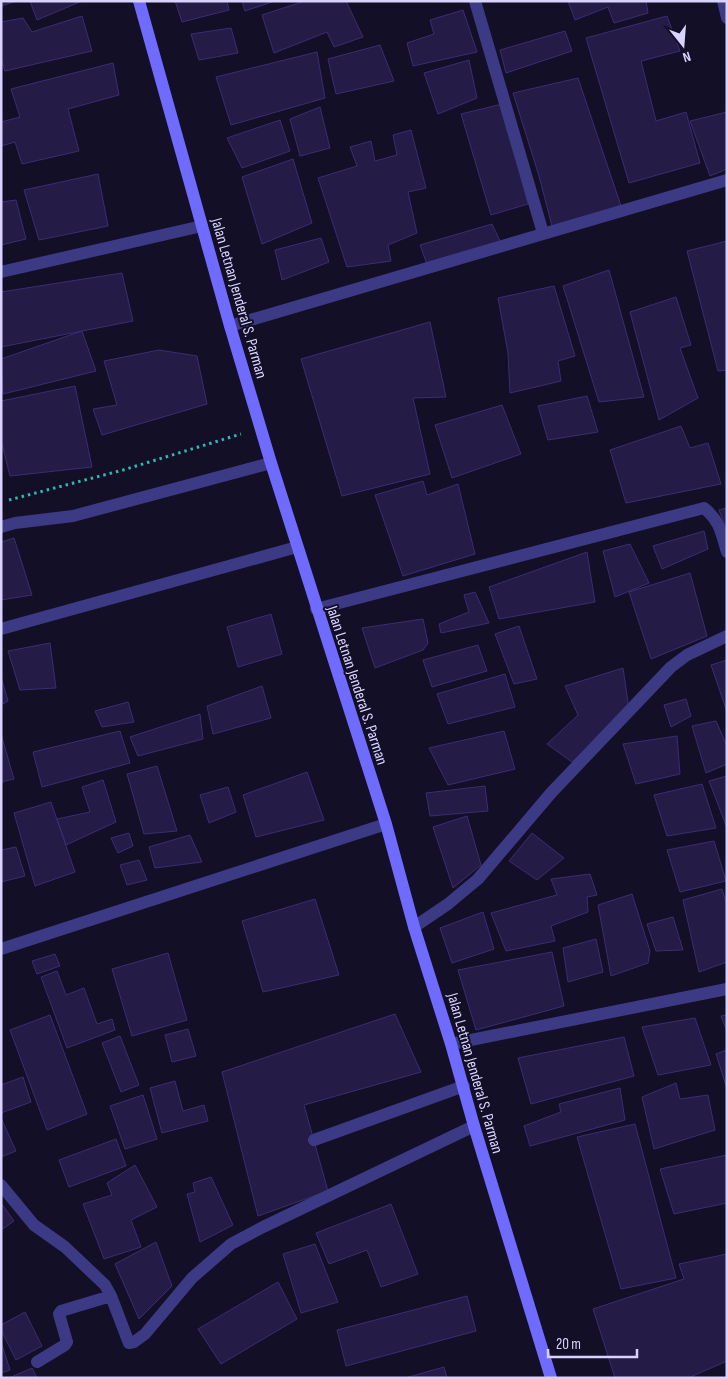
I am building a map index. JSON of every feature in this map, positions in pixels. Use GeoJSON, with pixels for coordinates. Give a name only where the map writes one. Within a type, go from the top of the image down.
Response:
{"type":"FeatureCollection","features":[{"type":"Feature","properties":{"kind":"main road","name":"Jalan Letnan Jenderal S. Parman"},"geometry":{"type":"LineString","coordinates":[[139,1],[230,326],[316,609],[386,824],[414,928],[464,1086],[474,1126],[551,1378]]}},
{"type":"Feature","properties":{"kind":"street"},"geometry":{"type":"LineString","coordinates":[[475,1],[543,233]]}},
{"type":"Feature","properties":{"kind":"street"},"geometry":{"type":"LineString","coordinates":[[723,1],[727,18]]}},
{"type":"Feature","properties":{"kind":"street"},"geometry":{"type":"LineString","coordinates":[[230,326],[727,180]]}},
{"type":"Feature","properties":{"kind":"street"},"geometry":{"type":"LineString","coordinates":[[1,272],[202,226]]}},
{"type":"Feature","properties":{"kind":"street"},"geometry":{"type":"LineString","coordinates":[[1,527],[16,523],[73,516],[271,463]]}},
{"type":"Feature","properties":{"kind":"street"},"geometry":{"type":"LineString","coordinates":[[316,609],[704,508],[713,515],[718,523],[727,552]]}},
{"type":"Feature","properties":{"kind":"street"},"geometry":{"type":"LineString","coordinates":[[1,629],[297,547]]}},
{"type":"Feature","properties":{"kind":"street"},"geometry":{"type":"LineString","coordinates":[[414,928],[448,904],[478,879],[552,793],[671,667],[687,655],[727,636]]}},
{"type":"Feature","properties":{"kind":"street"},"geometry":{"type":"LineString","coordinates":[[1,949],[386,824]]}},
{"type":"Feature","properties":{"kind":"street"},"geometry":{"type":"LineString","coordinates":[[451,1044],[727,989]]}},
{"type":"Feature","properties":{"kind":"street"},"geometry":{"type":"LineString","coordinates":[[314,1140],[464,1086]]}},
{"type":"Feature","properties":{"kind":"street"},"geometry":{"type":"LineString","coordinates":[[1,1185],[34,1225],[65,1247],[105,1285],[130,1343],[145,1334],[192,1278],[231,1244],[474,1126]]}},
{"type":"Feature","properties":{"kind":"street"},"geometry":{"type":"LineString","coordinates":[[37,1362],[68,1342],[59,1314],[61,1311],[111,1296]]}},
{"type":"Feature","properties":{"kind":"path"},"geometry":{"type":"LineString","coordinates":[[1,502],[123,470],[261,428]]}},
{"type":"Feature","properties":{"kind":"building"},"geometry":{"type":"Polygon","coordinates":[[[1,1],[17,1],[1,6],[1,1]]]}},
{"type":"Feature","properties":{"kind":"building"},"geometry":{"type":"Polygon","coordinates":[[[30,1],[82,1],[37,20],[30,1]]]}},
{"type":"Feature","properties":{"kind":"building"},"geometry":{"type":"Polygon","coordinates":[[[175,1],[227,1],[229,10],[182,22],[175,1]]]}},
{"type":"Feature","properties":{"kind":"building"},"geometry":{"type":"Polygon","coordinates":[[[242,1],[275,1],[245,11],[242,1]]]}},
{"type":"Feature","properties":{"kind":"building"},"geometry":{"type":"Polygon","coordinates":[[[305,1],[346,1],[363,37],[334,47],[327,32],[274,53],[262,15],[305,1]]]}},
{"type":"Feature","properties":{"kind":"building"},"geometry":{"type":"Polygon","coordinates":[[[568,1],[646,1],[648,13],[614,23],[608,7],[575,20],[568,1]]]}},
{"type":"Feature","properties":{"kind":"building"},"geometry":{"type":"Polygon","coordinates":[[[463,10],[477,52],[413,66],[407,43],[434,34],[430,20],[463,10]]]}},
{"type":"Feature","properties":{"kind":"building"},"geometry":{"type":"Polygon","coordinates":[[[82,16],[92,51],[5,71],[1,59],[1,22],[23,18],[32,32],[82,16]]]}},
{"type":"Feature","properties":{"kind":"building"},"geometry":{"type":"Polygon","coordinates":[[[667,16],[680,51],[641,61],[656,121],[686,112],[700,163],[629,183],[586,38],[667,16]]]}},
{"type":"Feature","properties":{"kind":"building"},"geometry":{"type":"Polygon","coordinates":[[[231,28],[238,53],[199,60],[191,34],[231,28]]]}},
{"type":"Feature","properties":{"kind":"building"},"geometry":{"type":"Polygon","coordinates":[[[565,31],[572,51],[506,73],[500,50],[565,31]]]}},
{"type":"Feature","properties":{"kind":"building"},"geometry":{"type":"Polygon","coordinates":[[[380,45],[394,81],[336,94],[328,59],[380,45]]]}},
{"type":"Feature","properties":{"kind":"building"},"geometry":{"type":"Polygon","coordinates":[[[317,52],[325,98],[231,125],[216,77],[317,52]]]}},
{"type":"Feature","properties":{"kind":"building"},"geometry":{"type":"Polygon","coordinates":[[[469,60],[477,98],[438,114],[424,73],[469,60]]]}},
{"type":"Feature","properties":{"kind":"building"},"geometry":{"type":"Polygon","coordinates":[[[113,63],[119,95],[68,109],[79,151],[22,164],[15,142],[1,146],[1,122],[20,117],[11,89],[113,63]]]}},
{"type":"Feature","properties":{"kind":"building"},"geometry":{"type":"Polygon","coordinates":[[[578,78],[621,206],[553,230],[539,176],[513,93],[578,78]]]}},
{"type":"Feature","properties":{"kind":"building"},"geometry":{"type":"Polygon","coordinates":[[[502,104],[528,204],[491,215],[461,114],[502,104]]]}},
{"type":"Feature","properties":{"kind":"building"},"geometry":{"type":"Polygon","coordinates":[[[320,107],[330,148],[300,156],[290,119],[320,107]]]}},
{"type":"Feature","properties":{"kind":"building"},"geometry":{"type":"Polygon","coordinates":[[[727,112],[727,169],[710,176],[690,121],[727,112]]]}},
{"type":"Feature","properties":{"kind":"building"},"geometry":{"type":"Polygon","coordinates":[[[280,120],[290,151],[242,168],[227,138],[280,120]]]}},
{"type":"Feature","properties":{"kind":"building"},"geometry":{"type":"Polygon","coordinates":[[[411,130],[426,188],[408,192],[417,233],[388,245],[391,261],[347,267],[318,178],[357,166],[350,147],[371,141],[375,161],[397,155],[393,135],[411,130]]]}},
{"type":"Feature","properties":{"kind":"building"},"geometry":{"type":"Polygon","coordinates":[[[293,159],[312,223],[262,244],[242,177],[293,159]]]}},
{"type":"Feature","properties":{"kind":"building"},"geometry":{"type":"Polygon","coordinates":[[[98,174],[108,226],[39,240],[24,190],[98,174]]]}},
{"type":"Feature","properties":{"kind":"building"},"geometry":{"type":"Polygon","coordinates":[[[16,200],[26,239],[1,245],[1,202],[16,200]]]}},
{"type":"Feature","properties":{"kind":"building"},"geometry":{"type":"Polygon","coordinates":[[[492,224],[501,243],[428,267],[420,245],[492,224]]]}},
{"type":"Feature","properties":{"kind":"building"},"geometry":{"type":"Polygon","coordinates":[[[321,238],[329,262],[282,280],[275,250],[321,238]]]}},
{"type":"Feature","properties":{"kind":"building"},"geometry":{"type":"Polygon","coordinates":[[[727,241],[727,370],[718,371],[687,251],[727,241]]]}},
{"type":"Feature","properties":{"kind":"building"},"geometry":{"type":"Polygon","coordinates":[[[609,270],[644,397],[599,402],[563,286],[609,270]]]}},
{"type":"Feature","properties":{"kind":"building"},"geometry":{"type":"Polygon","coordinates":[[[122,273],[133,321],[1,347],[1,292],[122,273]]]}},
{"type":"Feature","properties":{"kind":"building"},"geometry":{"type":"Polygon","coordinates":[[[554,286],[575,356],[558,361],[561,381],[510,393],[508,353],[498,298],[554,286]]]}},
{"type":"Feature","properties":{"kind":"building"},"geometry":{"type":"Polygon","coordinates":[[[676,297],[691,345],[680,348],[698,398],[659,420],[630,312],[676,297]]]}},
{"type":"Feature","properties":{"kind":"building"},"geometry":{"type":"Polygon","coordinates":[[[430,322],[446,397],[413,398],[430,474],[342,496],[301,359],[430,322]]]}},
{"type":"Feature","properties":{"kind":"building"},"geometry":{"type":"Polygon","coordinates":[[[82,331],[96,371],[3,394],[1,359],[82,331]]]}},
{"type":"Feature","properties":{"kind":"building"},"geometry":{"type":"Polygon","coordinates":[[[159,350],[197,356],[207,404],[102,435],[93,409],[117,405],[104,361],[159,350]]]}},
{"type":"Feature","properties":{"kind":"building"},"geometry":{"type":"Polygon","coordinates":[[[75,386],[92,467],[10,476],[1,440],[1,401],[75,386]]]}},
{"type":"Feature","properties":{"kind":"building"},"geometry":{"type":"Polygon","coordinates":[[[587,396],[598,432],[548,440],[538,406],[587,396]]]}},
{"type":"Feature","properties":{"kind":"building"},"geometry":{"type":"Polygon","coordinates":[[[502,405],[521,454],[452,478],[435,425],[502,405]]]}},
{"type":"Feature","properties":{"kind":"building"},"geometry":{"type":"Polygon","coordinates":[[[681,426],[690,448],[708,443],[721,484],[626,503],[610,450],[681,426]]]}},
{"type":"Feature","properties":{"kind":"building"},"geometry":{"type":"Polygon","coordinates":[[[423,481],[427,495],[458,484],[475,554],[403,576],[375,495],[423,481]]]}},
{"type":"Feature","properties":{"kind":"building"},"geometry":{"type":"Polygon","coordinates":[[[727,508],[727,531],[719,510],[727,508]]]}},
{"type":"Feature","properties":{"kind":"building"},"geometry":{"type":"Polygon","coordinates":[[[704,531],[708,549],[662,569],[653,546],[704,531]]]}},
{"type":"Feature","properties":{"kind":"building"},"geometry":{"type":"Polygon","coordinates":[[[14,538],[32,595],[1,600],[1,542],[14,538]]]}},
{"type":"Feature","properties":{"kind":"building"},"geometry":{"type":"Polygon","coordinates":[[[630,544],[649,583],[615,597],[603,551],[630,544]]]}},
{"type":"Feature","properties":{"kind":"building"},"geometry":{"type":"Polygon","coordinates":[[[587,552],[595,602],[499,619],[489,587],[587,552]]]}},
{"type":"Feature","properties":{"kind":"building"},"geometry":{"type":"Polygon","coordinates":[[[690,573],[707,636],[651,659],[629,592],[690,573]]]}},
{"type":"Feature","properties":{"kind":"building"},"geometry":{"type":"Polygon","coordinates":[[[475,592],[489,623],[441,633],[439,624],[469,612],[464,595],[475,592]]]}},
{"type":"Feature","properties":{"kind":"building"},"geometry":{"type":"Polygon","coordinates":[[[271,614],[282,654],[238,667],[227,627],[271,614]]]}},
{"type":"Feature","properties":{"kind":"building"},"geometry":{"type":"Polygon","coordinates":[[[423,619],[428,643],[423,650],[375,668],[362,628],[423,619]]]}},
{"type":"Feature","properties":{"kind":"building"},"geometry":{"type":"Polygon","coordinates":[[[519,626],[537,679],[514,684],[495,634],[519,626]]]}},
{"type":"Feature","properties":{"kind":"building"},"geometry":{"type":"Polygon","coordinates":[[[50,643],[56,688],[20,690],[8,651],[50,643]]]}},
{"type":"Feature","properties":{"kind":"building"},"geometry":{"type":"Polygon","coordinates":[[[478,645],[487,671],[432,687],[423,660],[478,645]]]}},
{"type":"Feature","properties":{"kind":"building"},"geometry":{"type":"Polygon","coordinates":[[[727,660],[727,712],[711,665],[727,660]]]}},
{"type":"Feature","properties":{"kind":"building"},"geometry":{"type":"Polygon","coordinates":[[[623,668],[629,709],[572,762],[547,744],[578,715],[565,686],[623,668]]]}},
{"type":"Feature","properties":{"kind":"building"},"geometry":{"type":"Polygon","coordinates":[[[505,674],[515,707],[448,724],[437,694],[505,674]]]}},
{"type":"Feature","properties":{"kind":"building"},"geometry":{"type":"Polygon","coordinates":[[[1,677],[8,701],[1,705],[1,677]]]}},
{"type":"Feature","properties":{"kind":"building"},"geometry":{"type":"Polygon","coordinates":[[[262,686],[271,718],[213,734],[207,706],[262,686]]]}},
{"type":"Feature","properties":{"kind":"building"},"geometry":{"type":"Polygon","coordinates":[[[686,699],[691,716],[671,727],[664,705],[686,699]]]}},
{"type":"Feature","properties":{"kind":"building"},"geometry":{"type":"Polygon","coordinates":[[[128,702],[134,722],[102,727],[95,711],[128,702]]]}},
{"type":"Feature","properties":{"kind":"building"},"geometry":{"type":"Polygon","coordinates":[[[200,714],[203,739],[138,756],[130,737],[200,714]]]}},
{"type":"Feature","properties":{"kind":"building"},"geometry":{"type":"Polygon","coordinates":[[[716,721],[727,746],[727,764],[706,773],[692,726],[716,721]]]}},
{"type":"Feature","properties":{"kind":"building"},"geometry":{"type":"Polygon","coordinates":[[[120,731],[130,763],[42,787],[33,752],[120,731]]]}},
{"type":"Feature","properties":{"kind":"building"},"geometry":{"type":"Polygon","coordinates":[[[504,731],[515,769],[448,785],[429,748],[504,731]]]}},
{"type":"Feature","properties":{"kind":"building"},"geometry":{"type":"Polygon","coordinates":[[[1,734],[14,779],[1,782],[1,734]]]}},
{"type":"Feature","properties":{"kind":"building"},"geometry":{"type":"Polygon","coordinates":[[[677,736],[680,774],[636,784],[623,744],[677,736]]]}},
{"type":"Feature","properties":{"kind":"building"},"geometry":{"type":"Polygon","coordinates":[[[157,766],[177,831],[144,834],[127,774],[157,766]]]}},
{"type":"Feature","properties":{"kind":"building"},"geometry":{"type":"Polygon","coordinates":[[[307,772],[324,820],[256,837],[243,795],[307,772]]]}},
{"type":"Feature","properties":{"kind":"building"},"geometry":{"type":"Polygon","coordinates":[[[727,776],[727,828],[709,781],[727,776]]]}},
{"type":"Feature","properties":{"kind":"building"},"geometry":{"type":"Polygon","coordinates":[[[103,780],[116,822],[66,845],[57,819],[90,812],[82,787],[103,780]]]}},
{"type":"Feature","properties":{"kind":"building"},"geometry":{"type":"Polygon","coordinates":[[[702,784],[716,828],[667,836],[654,795],[702,784]]]}},
{"type":"Feature","properties":{"kind":"building"},"geometry":{"type":"Polygon","coordinates":[[[485,786],[488,811],[430,816],[426,793],[485,786]]]}},
{"type":"Feature","properties":{"kind":"building"},"geometry":{"type":"Polygon","coordinates":[[[228,787],[236,812],[209,823],[200,795],[228,787]]]}},
{"type":"Feature","properties":{"kind":"building"},"geometry":{"type":"Polygon","coordinates":[[[51,802],[75,872],[35,886],[14,813],[51,802]]]}},
{"type":"Feature","properties":{"kind":"building"},"geometry":{"type":"Polygon","coordinates":[[[467,816],[481,865],[453,888],[433,827],[467,816]]]}},
{"type":"Feature","properties":{"kind":"building"},"geometry":{"type":"Polygon","coordinates":[[[129,833],[133,846],[118,853],[111,838],[129,833]]]}},
{"type":"Feature","properties":{"kind":"building"},"geometry":{"type":"Polygon","coordinates":[[[532,833],[564,858],[537,880],[509,861],[532,833]]]}},
{"type":"Feature","properties":{"kind":"building"},"geometry":{"type":"Polygon","coordinates":[[[190,835],[202,862],[155,868],[149,847],[190,835]]]}},
{"type":"Feature","properties":{"kind":"building"},"geometry":{"type":"Polygon","coordinates":[[[714,841],[726,881],[680,892],[667,850],[714,841]]]}},
{"type":"Feature","properties":{"kind":"building"},"geometry":{"type":"Polygon","coordinates":[[[16,847],[25,876],[1,882],[1,850],[16,847]]]}},
{"type":"Feature","properties":{"kind":"building"},"geometry":{"type":"Polygon","coordinates":[[[139,860],[147,880],[127,885],[120,865],[139,860]]]}},
{"type":"Feature","properties":{"kind":"building"},"geometry":{"type":"Polygon","coordinates":[[[590,874],[597,895],[587,897],[588,912],[551,926],[555,941],[506,951],[491,913],[557,895],[551,879],[590,874]]]}},
{"type":"Feature","properties":{"kind":"building"},"geometry":{"type":"Polygon","coordinates":[[[722,889],[727,905],[727,962],[699,972],[683,900],[722,889]]]}},
{"type":"Feature","properties":{"kind":"building"},"geometry":{"type":"Polygon","coordinates":[[[632,894],[650,951],[648,963],[611,976],[598,905],[632,894]]]}},
{"type":"Feature","properties":{"kind":"building"},"geometry":{"type":"Polygon","coordinates":[[[315,899],[339,975],[263,992],[242,921],[315,899]]]}},
{"type":"Feature","properties":{"kind":"building"},"geometry":{"type":"Polygon","coordinates":[[[483,912],[494,949],[452,963],[440,928],[483,912]]]}},
{"type":"Feature","properties":{"kind":"building"},"geometry":{"type":"Polygon","coordinates":[[[673,917],[683,950],[656,951],[647,924],[673,917]]]}},
{"type":"Feature","properties":{"kind":"building"},"geometry":{"type":"Polygon","coordinates":[[[596,939],[603,972],[568,982],[563,948],[596,939]]]}},
{"type":"Feature","properties":{"kind":"building"},"geometry":{"type":"Polygon","coordinates":[[[552,952],[564,1006],[476,1030],[458,970],[552,952]]]}},
{"type":"Feature","properties":{"kind":"building"},"geometry":{"type":"Polygon","coordinates":[[[168,953],[187,1020],[132,1036],[112,969],[168,953]]]}},
{"type":"Feature","properties":{"kind":"building"},"geometry":{"type":"Polygon","coordinates":[[[55,954],[60,966],[37,974],[32,961],[55,954]]]}},
{"type":"Feature","properties":{"kind":"building"},"geometry":{"type":"Polygon","coordinates":[[[57,971],[66,995],[84,988],[97,1024],[112,1019],[115,1030],[67,1048],[41,977],[57,971]]]}},
{"type":"Feature","properties":{"kind":"building"},"geometry":{"type":"Polygon","coordinates":[[[395,1014],[421,1072],[304,1105],[328,1191],[258,1216],[222,1072],[395,1014]]]}},
{"type":"Feature","properties":{"kind":"building"},"geometry":{"type":"Polygon","coordinates":[[[50,1015],[87,1114],[47,1130],[10,1030],[50,1015]]]}},
{"type":"Feature","properties":{"kind":"building"},"geometry":{"type":"Polygon","coordinates":[[[727,1015],[727,1031],[721,1016],[727,1015]]]}},
{"type":"Feature","properties":{"kind":"building"},"geometry":{"type":"Polygon","coordinates":[[[695,1018],[711,1065],[658,1075],[642,1027],[695,1018]]]}},
{"type":"Feature","properties":{"kind":"building"},"geometry":{"type":"Polygon","coordinates":[[[188,1029],[196,1056],[172,1062],[165,1035],[188,1029]]]}},
{"type":"Feature","properties":{"kind":"building"},"geometry":{"type":"Polygon","coordinates":[[[120,1036],[139,1085],[121,1092],[102,1043],[120,1036]]]}},
{"type":"Feature","properties":{"kind":"building"},"geometry":{"type":"Polygon","coordinates":[[[624,1037],[634,1076],[531,1104],[518,1058],[624,1037]]]}},
{"type":"Feature","properties":{"kind":"building"},"geometry":{"type":"Polygon","coordinates":[[[727,1050],[727,1089],[716,1054],[727,1050]]]}},
{"type":"Feature","properties":{"kind":"building"},"geometry":{"type":"Polygon","coordinates":[[[23,1077],[31,1102],[1,1113],[1,1085],[23,1077]]]}},
{"type":"Feature","properties":{"kind":"building"},"geometry":{"type":"Polygon","coordinates":[[[175,1081],[183,1111],[204,1105],[208,1121],[162,1133],[150,1088],[175,1081]]]}},
{"type":"Feature","properties":{"kind":"building"},"geometry":{"type":"Polygon","coordinates":[[[676,1083],[680,1099],[708,1095],[715,1130],[654,1149],[642,1097],[676,1083]]]}},
{"type":"Feature","properties":{"kind":"building"},"geometry":{"type":"Polygon","coordinates":[[[620,1088],[625,1120],[530,1146],[524,1126],[561,1112],[559,1104],[620,1088]]]}},
{"type":"Feature","properties":{"kind":"building"},"geometry":{"type":"Polygon","coordinates":[[[143,1095],[157,1139],[125,1149],[110,1106],[143,1095]]]}},
{"type":"Feature","properties":{"kind":"building"},"geometry":{"type":"Polygon","coordinates":[[[1,1118],[16,1151],[1,1157],[1,1118]]]}},
{"type":"Feature","properties":{"kind":"building"},"geometry":{"type":"Polygon","coordinates":[[[635,1124],[676,1278],[621,1289],[577,1137],[635,1124]]]}},
{"type":"Feature","properties":{"kind":"building"},"geometry":{"type":"Polygon","coordinates":[[[116,1139],[126,1166],[69,1187],[59,1160],[116,1139]]]}},
{"type":"Feature","properties":{"kind":"building"},"geometry":{"type":"Polygon","coordinates":[[[727,1155],[727,1203],[674,1214],[660,1169],[727,1155]]]}},
{"type":"Feature","properties":{"kind":"building"},"geometry":{"type":"Polygon","coordinates":[[[135,1165],[157,1207],[131,1220],[141,1247],[104,1259],[83,1204],[112,1195],[107,1183],[135,1165]]]}},
{"type":"Feature","properties":{"kind":"building"},"geometry":{"type":"Polygon","coordinates":[[[211,1177],[233,1225],[200,1242],[187,1194],[195,1192],[193,1183],[211,1177]]]}},
{"type":"Feature","properties":{"kind":"building"},"geometry":{"type":"Polygon","coordinates":[[[1,1203],[14,1221],[1,1230],[1,1203]]]}},
{"type":"Feature","properties":{"kind":"building"},"geometry":{"type":"Polygon","coordinates":[[[391,1204],[418,1274],[381,1287],[367,1250],[329,1264],[316,1233],[391,1204]]]}},
{"type":"Feature","properties":{"kind":"building"},"geometry":{"type":"Polygon","coordinates":[[[156,1242],[172,1286],[139,1319],[115,1264],[156,1242]]]}},
{"type":"Feature","properties":{"kind":"building"},"geometry":{"type":"Polygon","coordinates":[[[315,1244],[338,1302],[301,1313],[283,1254],[315,1244]]]}},
{"type":"Feature","properties":{"kind":"building"},"geometry":{"type":"Polygon","coordinates":[[[727,1254],[727,1361],[688,1378],[615,1378],[593,1309],[684,1279],[679,1264],[727,1254]]]}},
{"type":"Feature","properties":{"kind":"building"},"geometry":{"type":"Polygon","coordinates":[[[278,1282],[297,1319],[221,1364],[198,1329],[278,1282]]]}},
{"type":"Feature","properties":{"kind":"building"},"geometry":{"type":"Polygon","coordinates":[[[467,1296],[476,1331],[346,1366],[337,1330],[467,1296]]]}},
{"type":"Feature","properties":{"kind":"building"},"geometry":{"type":"Polygon","coordinates":[[[25,1312],[42,1346],[16,1360],[1,1330],[1,1325],[25,1312]]]}},
{"type":"Feature","properties":{"kind":"building"},"geometry":{"type":"Polygon","coordinates":[[[1,1342],[10,1370],[1,1373],[1,1342]]]}},
{"type":"Feature","properties":{"kind":"building"},"geometry":{"type":"Polygon","coordinates":[[[444,1367],[447,1378],[405,1378],[444,1367]]]}},
{"type":"Feature","properties":{"kind":"building"},"geometry":{"type":"Polygon","coordinates":[[[32,1368],[37,1378],[9,1378],[32,1368]]]}}]}
